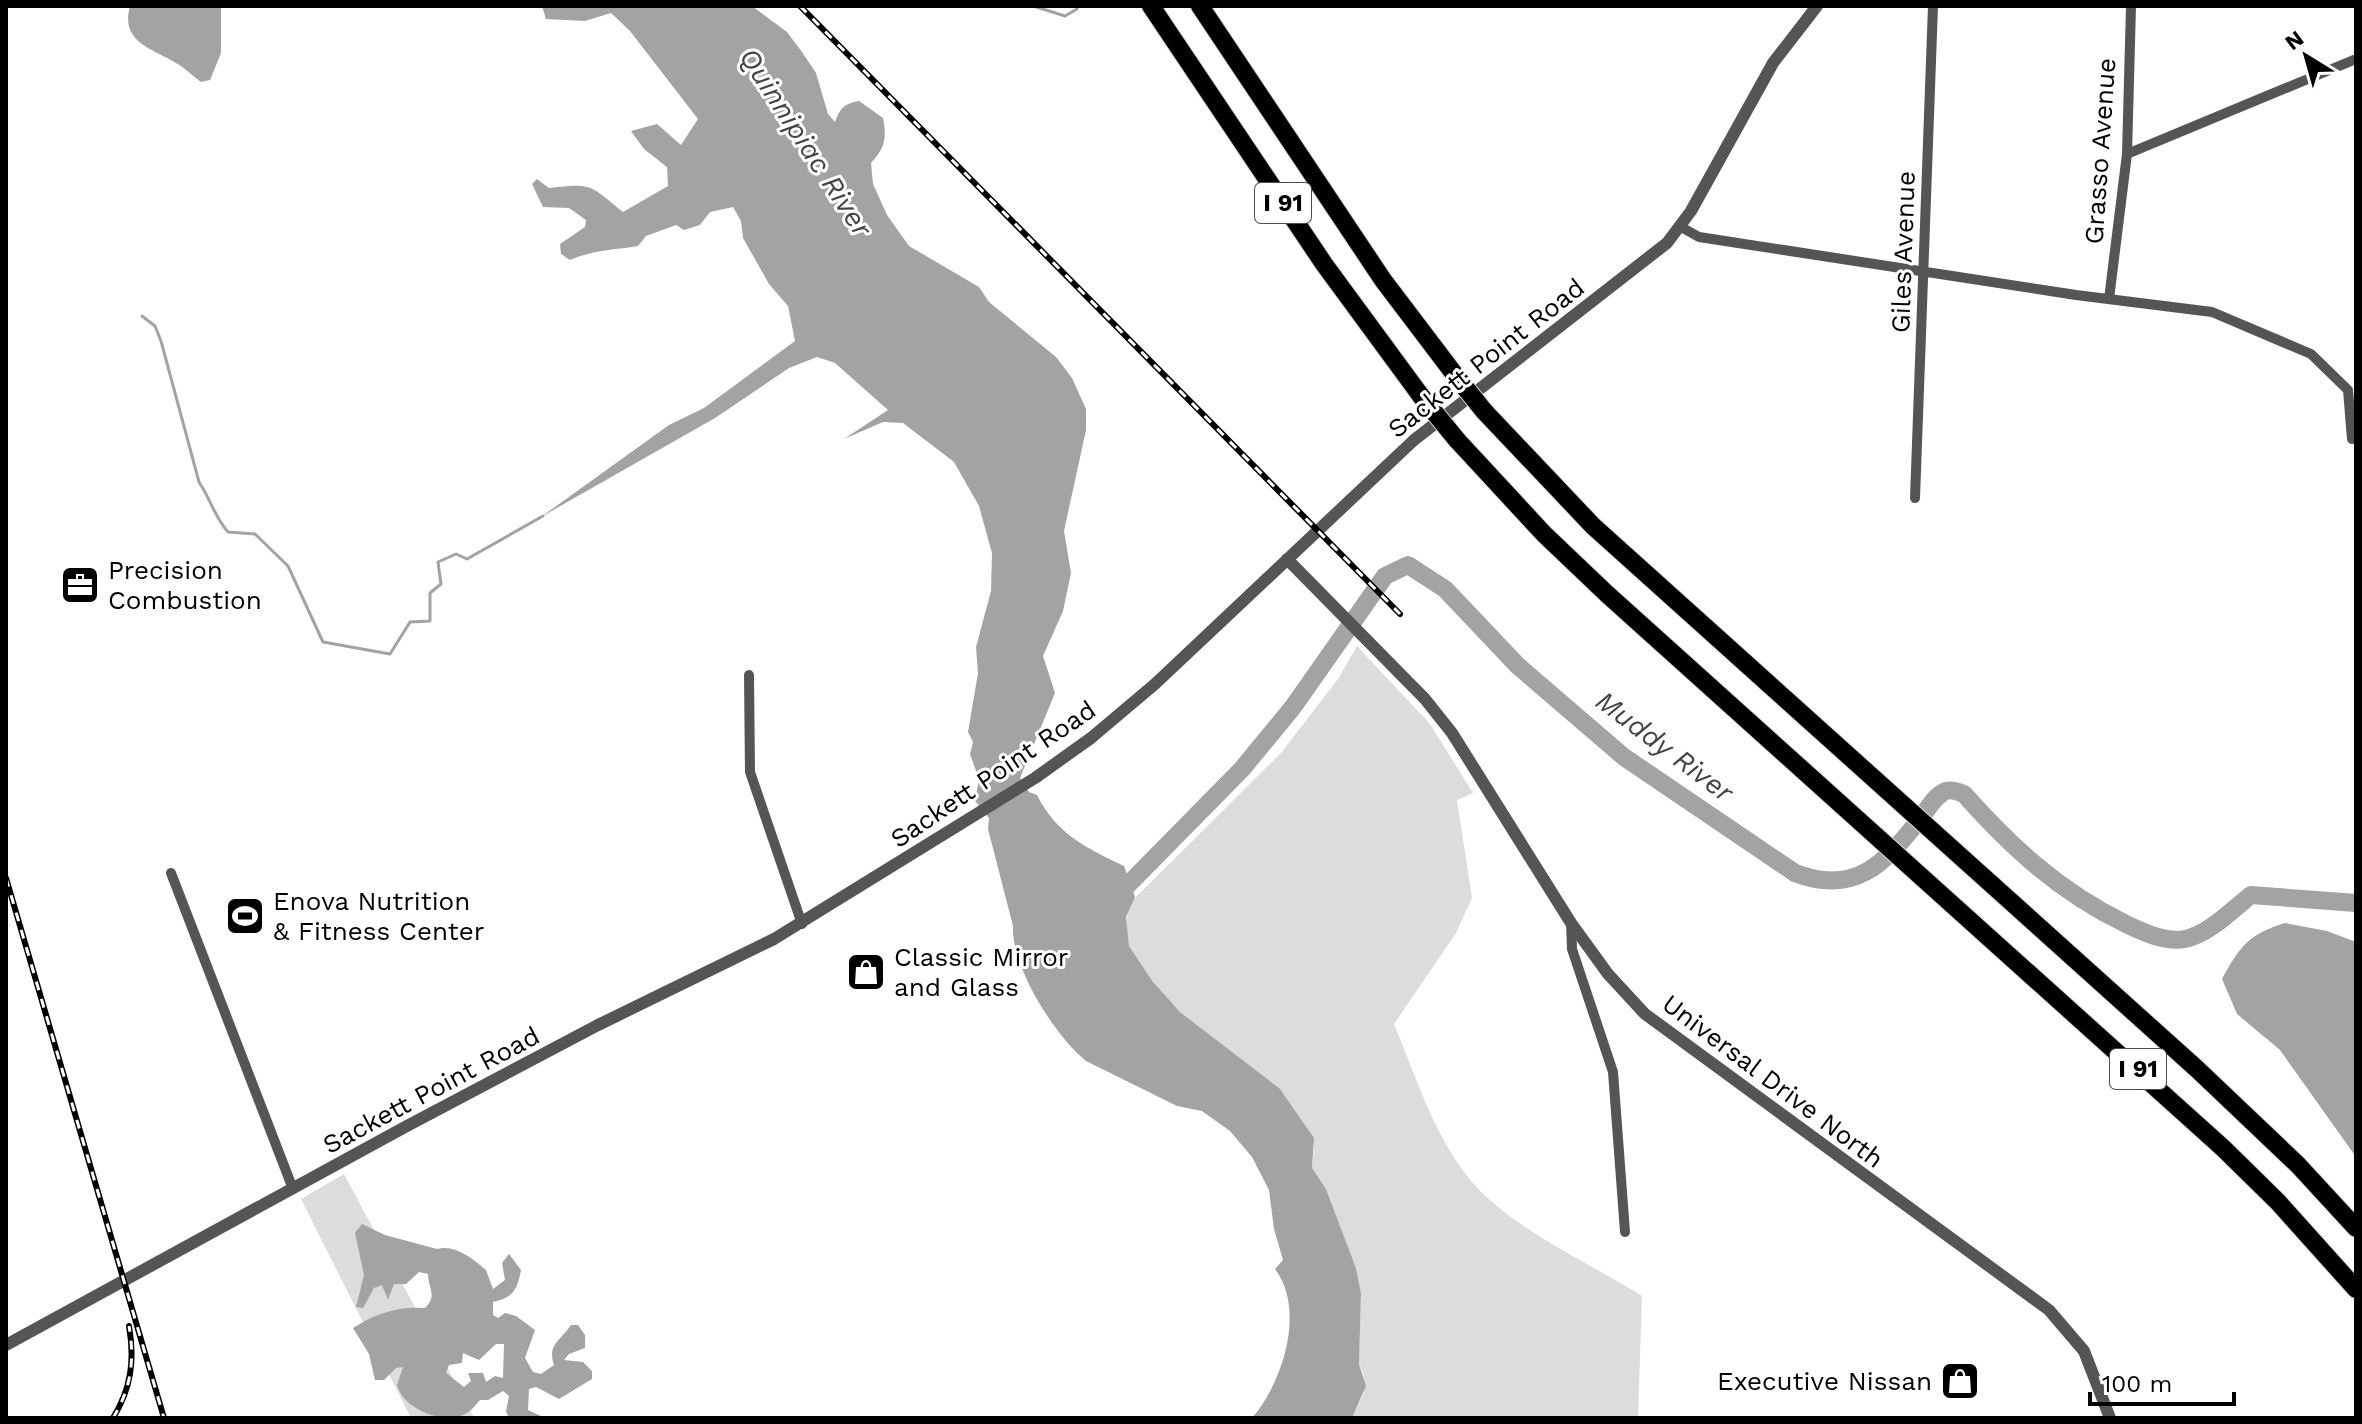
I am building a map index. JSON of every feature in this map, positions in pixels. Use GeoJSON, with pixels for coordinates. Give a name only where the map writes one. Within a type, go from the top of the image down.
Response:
{"type":"FeatureCollection","features":[{"type":"Feature","properties":{"kind":"highway","name":"I 91"},"geometry":{"type":"LineString","coordinates":[[1151,6],[1324,264],[1457,440],[1585,574],[2214,1140],[2278,1202],[2356,1289]]}},
{"type":"Feature","properties":{"kind":"highway","name":"I 91"},"geometry":{"type":"LineString","coordinates":[[1200,6],[1383,280],[1484,411],[1611,543],[2241,1110],[2356,1228]]}},
{"type":"Feature","properties":{"kind":"street","name":"Sackett Point Road"},"geometry":{"type":"LineString","coordinates":[[6,1345],[596,1026],[802,924],[1025,785],[1120,715],[1414,440],[1498,372],[1647,261],[1681,227],[1773,63],[1817,6]]}},
{"type":"Feature","properties":{"kind":"street","name":"Giles Avenue"},"geometry":{"type":"LineString","coordinates":[[1915,498],[1933,6]]}},
{"type":"Feature","properties":{"kind":"street","name":"Grasso Avenue"},"geometry":{"type":"LineString","coordinates":[[2109,299],[2127,154],[2131,6]]}},
{"type":"Feature","properties":{"kind":"street"},"geometry":{"type":"LineString","coordinates":[[2127,154],[2356,59]]}},
{"type":"Feature","properties":{"kind":"street"},"geometry":{"type":"LineString","coordinates":[[1681,227],[1699,237],[2212,312],[2311,354],[2348,390],[2352,439]]}},
{"type":"Feature","properties":{"kind":"street","name":"Universal Drive North"},"geometry":{"type":"LineString","coordinates":[[1287,559],[1375,652],[1425,699],[1452,733],[1571,923],[1608,974],[1645,1014],[1675,1040],[2049,1310],[2084,1351],[2110,1418]]}},
{"type":"Feature","properties":{"kind":"street"},"geometry":{"type":"LineString","coordinates":[[749,675],[750,772],[802,924]]}},
{"type":"Feature","properties":{"kind":"street"},"geometry":{"type":"LineString","coordinates":[[171,873],[293,1189]]}},
{"type":"Feature","properties":{"kind":"street"},"geometry":{"type":"LineString","coordinates":[[1571,923],[1572,949],[1613,1072],[1625,1232]]}},
{"type":"Feature","properties":{"kind":"shaded area"},"geometry":{"type":"Polygon","coordinates":[[[1357,646],[1430,724],[1473,793],[1457,800],[1472,898],[1456,933],[1394,1024],[1444,1141],[1473,1183],[1526,1227],[1642,1296],[1638,1418],[1352,1418],[1364,1393],[1364,1376],[1359,1364],[1361,1293],[1356,1268],[1326,1189],[1312,1168],[1314,1148],[1309,1131],[1282,1092],[1180,1012],[1157,988],[1129,946],[1126,924],[1129,905],[1281,753],[1338,679],[1357,646]]]}},
{"type":"Feature","properties":{"kind":"shaded area"},"geometry":{"type":"Polygon","coordinates":[[[344,1174],[474,1418],[411,1418],[301,1199],[344,1174]]]}},
{"type":"Feature","properties":{"kind":"water"},"geometry":{"type":"Polygon","coordinates":[[[130,6],[221,6],[221,53],[210,80],[201,82],[140,42],[129,28],[130,6]]]}},
{"type":"Feature","properties":{"kind":"water","name":"Quinnipiac River"},"geometry":{"type":"Polygon","coordinates":[[[542,6],[752,6],[787,32],[802,52],[816,73],[828,114],[835,122],[843,108],[859,101],[883,118],[884,142],[871,163],[873,184],[887,215],[909,246],[979,287],[989,302],[1056,357],[1072,378],[1086,409],[1086,430],[1064,531],[1071,573],[1063,611],[1043,656],[1055,693],[1020,778],[1029,792],[1037,795],[1054,820],[1074,839],[1124,866],[1135,897],[1126,917],[1129,946],[1153,982],[1180,1012],[1280,1089],[1314,1138],[1312,1168],[1326,1189],[1356,1268],[1361,1293],[1359,1364],[1366,1386],[1352,1418],[1252,1418],[1281,1366],[1290,1325],[1284,1286],[1275,1269],[1283,1260],[1274,1229],[1269,1190],[1252,1157],[1230,1131],[1202,1111],[1177,1106],[1086,1061],[1049,1018],[1019,961],[988,829],[989,818],[975,801],[979,779],[970,754],[973,742],[968,732],[978,673],[976,647],[991,591],[992,553],[979,506],[954,462],[903,423],[883,422],[844,439],[888,410],[835,363],[817,357],[789,368],[715,418],[541,517],[669,425],[704,408],[795,341],[788,306],[769,284],[743,238],[741,221],[733,207],[710,212],[700,225],[684,230],[676,225],[646,236],[638,246],[595,252],[570,260],[561,254],[560,244],[585,227],[586,220],[569,208],[543,207],[532,184],[537,179],[549,188],[589,188],[623,212],[668,186],[667,167],[644,149],[631,131],[657,124],[681,145],[698,119],[630,31],[611,13],[585,21],[546,19],[542,6]]]}},
{"type":"Feature","properties":{"kind":"water"},"geometry":{"type":"Polygon","coordinates":[[[2285,923],[2327,931],[2356,942],[2356,1157],[2280,1050],[2237,1014],[2222,979],[2247,943],[2262,932],[2285,923]]]}},
{"type":"Feature","properties":{"kind":"water"},"geometry":{"type":"Polygon","coordinates":[[[362,1224],[385,1235],[457,1251],[486,1270],[493,1289],[505,1280],[502,1263],[509,1254],[521,1270],[516,1288],[510,1295],[493,1302],[493,1315],[498,1318],[505,1313],[516,1316],[535,1330],[525,1358],[533,1372],[541,1374],[554,1365],[552,1353],[556,1344],[571,1325],[578,1325],[585,1335],[585,1348],[569,1354],[564,1360],[583,1362],[592,1371],[592,1379],[559,1399],[536,1387],[529,1389],[528,1410],[545,1418],[509,1418],[506,1411],[509,1396],[503,1391],[488,1400],[480,1400],[471,1410],[452,1418],[434,1416],[415,1408],[397,1385],[403,1367],[396,1368],[384,1380],[375,1380],[369,1354],[353,1328],[388,1312],[425,1308],[432,1295],[428,1274],[419,1272],[406,1284],[394,1284],[388,1300],[382,1285],[374,1288],[363,1308],[356,1307],[364,1275],[355,1233],[362,1224]],[[496,1344],[479,1360],[463,1353],[462,1363],[449,1365],[446,1373],[464,1387],[471,1381],[468,1373],[483,1373],[486,1382],[495,1376],[503,1378],[504,1344],[496,1344]]]}},
{"type":"Feature","properties":{"kind":"waterway"},"geometry":{"type":"LineString","coordinates":[[1033,6],[1065,16],[1077,9],[1076,6]]}},
{"type":"Feature","properties":{"kind":"waterway"},"geometry":{"type":"LineString","coordinates":[[142,316],[155,326],[161,341],[199,482],[216,514],[228,532],[255,534],[288,566],[323,642],[390,654],[410,622],[430,621],[430,593],[441,584],[438,562],[456,554],[467,559],[543,516]]}},
{"type":"Feature","properties":{"kind":"waterway","name":"Muddy River"},"geometry":{"type":"LineString","coordinates":[[1115,898],[1242,769],[1293,707],[1385,576],[1408,565],[1445,589],[1518,666],[1624,757],[1795,873],[1835,881],[1866,872],[1894,850],[1938,796],[1950,790],[1964,794],[2000,833],[2058,883],[2102,911],[2155,936],[2178,940],[2194,936],[2220,921],[2251,895],[2356,903]]}},
{"type":"Feature","properties":{"kind":"railway"},"geometry":{"type":"LineString","coordinates":[[800,6],[1400,614]]}},
{"type":"Feature","properties":{"kind":"railway"},"geometry":{"type":"LineString","coordinates":[[6,878],[164,1418]]}},
{"type":"Feature","properties":{"kind":"railway"},"geometry":{"type":"LineString","coordinates":[[113,1418],[130,1374],[132,1351],[129,1326]]}},
{"type":"Feature","properties":{"kind":"place","name":"Precision Combustion"},"geometry":{"type":"Point","coordinates":[80,585]}},
{"type":"Feature","properties":{"kind":"place","name":"Enova Nutrition & Fitness Center"},"geometry":{"type":"Point","coordinates":[245,916]}},
{"type":"Feature","properties":{"kind":"place","name":"Classic Mirror and Glass"},"geometry":{"type":"Point","coordinates":[866,972]}},
{"type":"Feature","properties":{"kind":"place","name":"Executive Nissan"},"geometry":{"type":"Point","coordinates":[1960,1381]}}]}
